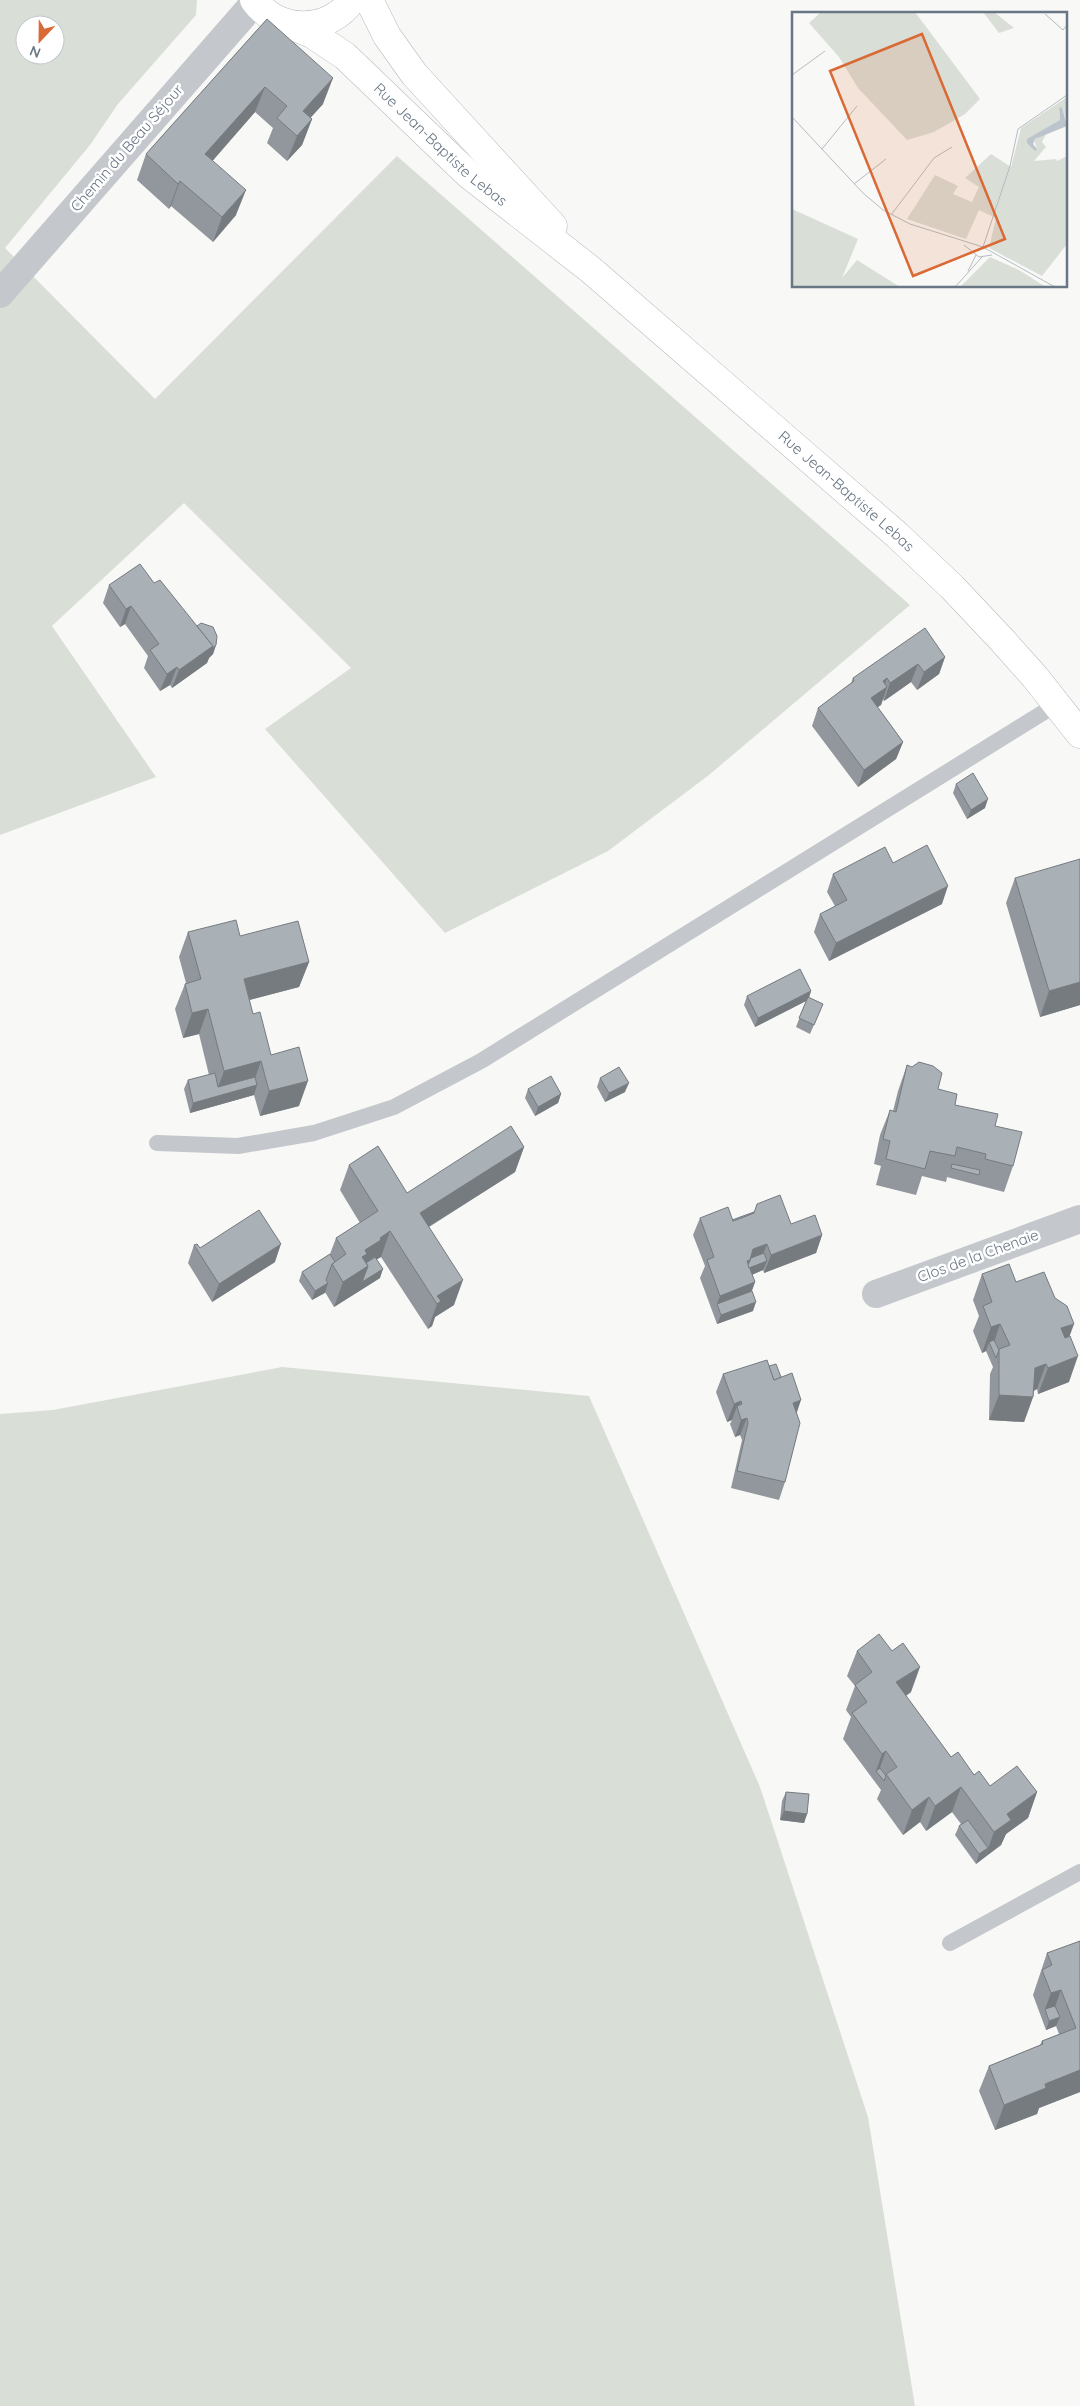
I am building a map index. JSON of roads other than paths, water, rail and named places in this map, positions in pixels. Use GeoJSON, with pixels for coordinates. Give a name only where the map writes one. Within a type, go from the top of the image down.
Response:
{"type":"FeatureCollection","features":[{"type":"Feature","properties":{"kind":"main road"},"geometry":{"type":"LineString","coordinates":[[288,24],[307,26],[327,21],[344,10],[352,0]]}},
{"type":"Feature","properties":{"kind":"main road","name":"Rue Jean-Baptiste Lebas"},"geometry":{"type":"LineString","coordinates":[[369,0],[386,36],[414,74],[510,177],[591,270]]}},
{"type":"Feature","properties":{"kind":"main road","name":"Rue Jean-Baptiste Lebas"},"geometry":{"type":"LineString","coordinates":[[254,1],[269,16],[312,34],[345,56],[468,174],[591,270],[897,535],[979,614],[1057,704],[1080,734]]}},
{"type":"Feature","properties":{"kind":"street","name":"Chemin du Beau Séjour"},"geometry":{"type":"LineString","coordinates":[[0,294],[254,1]]}},
{"type":"Feature","properties":{"kind":"street","name":"Clos de la Chenaie"},"geometry":{"type":"LineString","coordinates":[[876,1294],[1080,1219]]}},
{"type":"Feature","properties":{"kind":"lane"},"geometry":{"type":"LineString","coordinates":[[157,1143],[238,1146],[314,1133],[394,1107],[480,1061],[1057,704]]}},
{"type":"Feature","properties":{"kind":"lane"},"geometry":{"type":"LineString","coordinates":[[950,1943],[1080,1872]]}}]}
